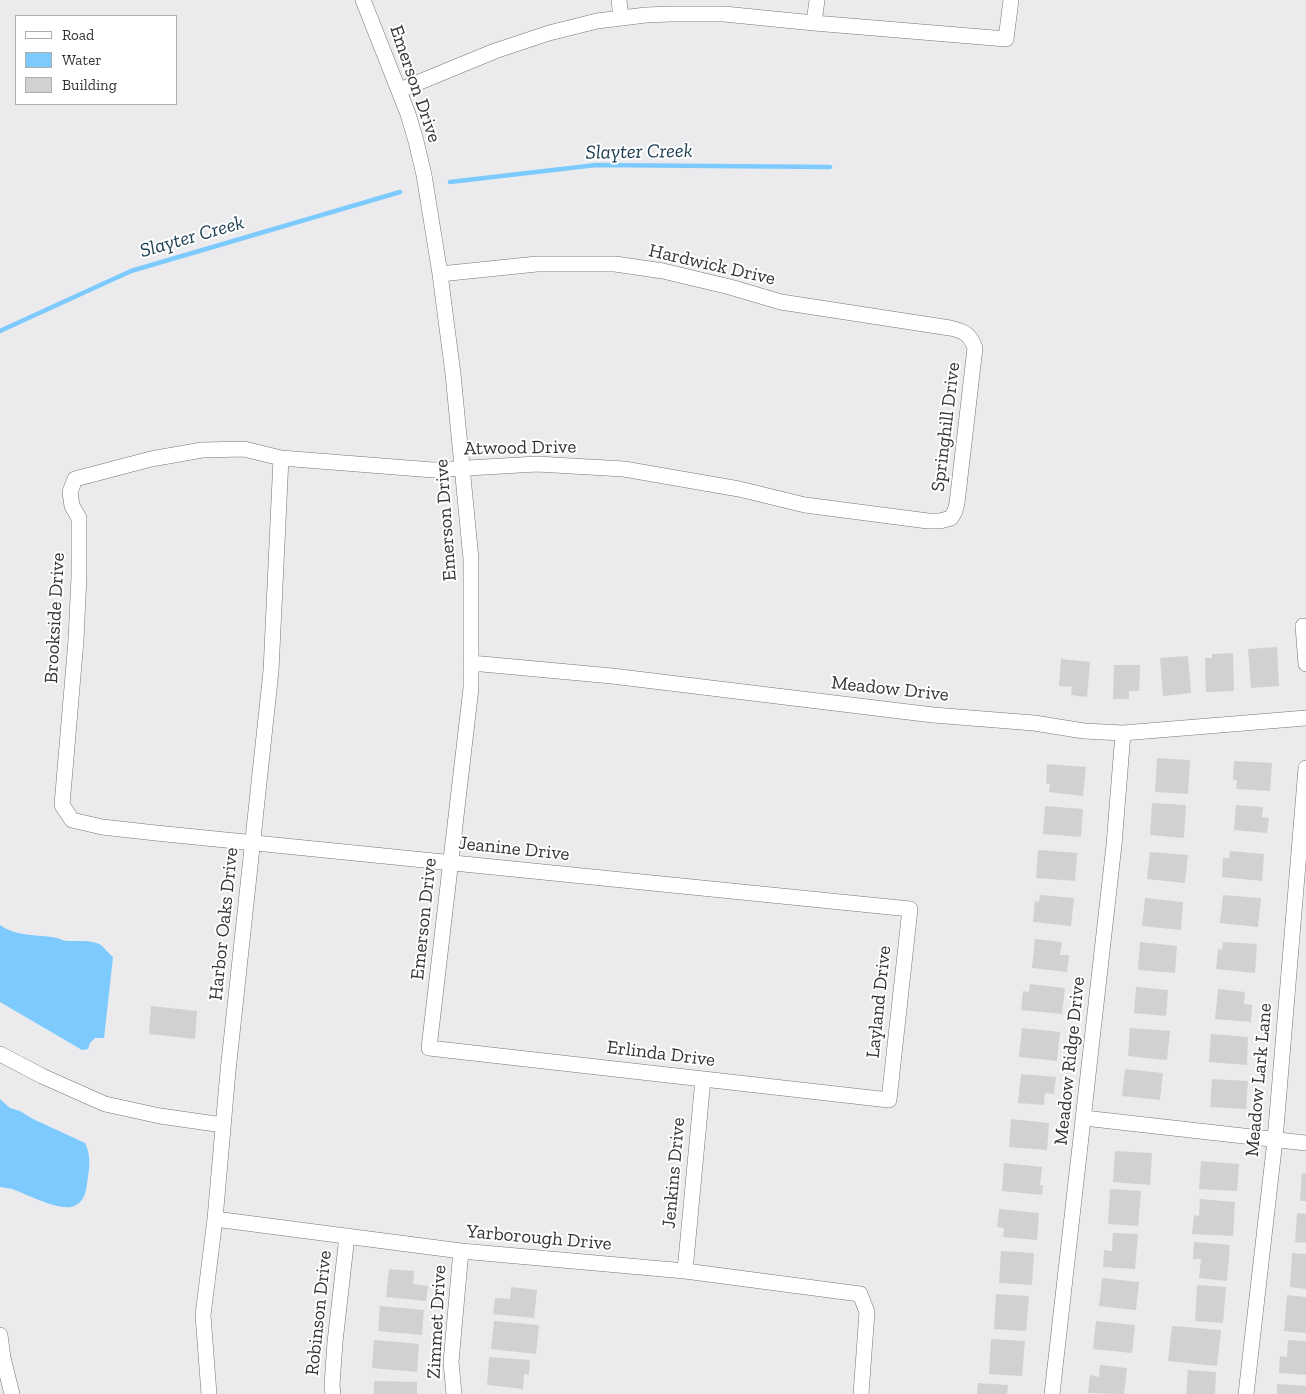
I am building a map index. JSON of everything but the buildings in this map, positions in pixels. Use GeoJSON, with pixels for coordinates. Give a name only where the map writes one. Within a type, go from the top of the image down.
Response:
{"type":"FeatureCollection","features":[{"type":"Feature","properties":{"kind":"street","name":"Emerson Drive"},"geometry":{"type":"LineString","coordinates":[[364,0],[400,90],[422,167],[440,274],[453,374],[471,559],[471,688],[429,1048]]}},
{"type":"Feature","properties":{"kind":"street"},"geometry":{"type":"LineString","coordinates":[[618,0],[621,17]]}},
{"type":"Feature","properties":{"kind":"street"},"geometry":{"type":"LineString","coordinates":[[814,23],[817,0]]}},
{"type":"Feature","properties":{"kind":"street"},"geometry":{"type":"LineString","coordinates":[[400,90],[520,42],[572,27],[621,17],[671,14],[724,14],[1006,39],[1011,0]]}},
{"type":"Feature","properties":{"kind":"street","name":"Hardwick Drive"},"geometry":{"type":"LineString","coordinates":[[440,274],[537,264],[615,264],[663,271],[730,287],[781,302],[950,328],[962,331],[972,338]]}},
{"type":"Feature","properties":{"kind":"street","name":"Springhill Drive"},"geometry":{"type":"LineString","coordinates":[[950,518],[955,511],[957,503],[975,348],[972,338]]}},
{"type":"Feature","properties":{"kind":"street","name":"Atwood Drive"},"geometry":{"type":"LineString","coordinates":[[89,475],[151,459],[202,450],[244,449],[281,458],[433,470],[537,464],[624,469],[739,489],[805,505],[928,521],[940,521],[950,518]]}},
{"type":"Feature","properties":{"kind":"street","name":"Harbor Oaks Drive"},"geometry":{"type":"LineString","coordinates":[[209,1394],[203,1315],[271,671],[281,458]]}},
{"type":"Feature","properties":{"kind":"street","name":"Brookside Drive"},"geometry":{"type":"LineString","coordinates":[[64,777],[76,640],[79,576],[78,518],[72,506],[70,492],[74,479],[89,475]]}},
{"type":"Feature","properties":{"kind":"street"},"geometry":{"type":"LineString","coordinates":[[1303,626],[1306,664]]}},
{"type":"Feature","properties":{"kind":"street","name":"Meadow Drive"},"geometry":{"type":"LineString","coordinates":[[471,663],[612,676],[933,714],[1034,723],[1084,731],[1123,733],[1306,718]]}},
{"type":"Feature","properties":{"kind":"street","name":"Meadow Ridge Drive"},"geometry":{"type":"LineString","coordinates":[[1052,1394],[1114,845],[1123,733]]}},
{"type":"Feature","properties":{"kind":"street","name":"Meadow Lark Lane"},"geometry":{"type":"LineString","coordinates":[[1246,1394],[1275,1140],[1306,768]]}},
{"type":"Feature","properties":{"kind":"street","name":"Jeanine Drive"},"geometry":{"type":"LineString","coordinates":[[64,777],[62,805],[72,820],[102,827],[910,909]]}},
{"type":"Feature","properties":{"kind":"street","name":"Layland Drive"},"geometry":{"type":"LineString","coordinates":[[889,1100],[910,909]]}},
{"type":"Feature","properties":{"kind":"street","name":"Erlinda Drive"},"geometry":{"type":"LineString","coordinates":[[429,1048],[889,1100]]}},
{"type":"Feature","properties":{"kind":"street"},"geometry":{"type":"LineString","coordinates":[[0,1054],[42,1076],[105,1104],[160,1116],[223,1125]]}},
{"type":"Feature","properties":{"kind":"street","name":"Jenkins Drive"},"geometry":{"type":"LineString","coordinates":[[685,1271],[703,1080]]}},
{"type":"Feature","properties":{"kind":"street"},"geometry":{"type":"LineString","coordinates":[[1084,1118],[1306,1143]]}},
{"type":"Feature","properties":{"kind":"street","name":"Yarborough Drive"},"geometry":{"type":"LineString","coordinates":[[214,1219],[461,1251],[685,1271],[860,1294],[867,1312],[860,1394]]}},
{"type":"Feature","properties":{"kind":"street","name":"Robinson Drive"},"geometry":{"type":"LineString","coordinates":[[333,1394],[335,1342],[347,1236]]}},
{"type":"Feature","properties":{"kind":"street","name":"Zimmet Drive"},"geometry":{"type":"LineString","coordinates":[[454,1394],[451,1362],[461,1251]]}},
{"type":"Feature","properties":{"kind":"street"},"geometry":{"type":"LineString","coordinates":[[0,1335],[3,1358],[12,1394]]}},
{"type":"Feature","properties":{"kind":"water"},"geometry":{"type":"Polygon","coordinates":[[[0,925],[13,932],[67,941],[84,941],[100,944],[113,957],[104,1038],[95,1038],[90,1043],[88,1049],[82,1050],[0,1002],[0,925]]]}},
{"type":"Feature","properties":{"kind":"water"},"geometry":{"type":"Polygon","coordinates":[[[0,1099],[10,1108],[20,1111],[85,1143],[89,1158],[89,1173],[85,1194],[77,1205],[61,1207],[13,1189],[0,1187],[0,1099]]]}},
{"type":"Feature","properties":{"kind":"waterway","name":"Slayter Creek"},"geometry":{"type":"LineString","coordinates":[[450,182],[596,165],[830,167]]}},
{"type":"Feature","properties":{"kind":"waterway","name":"Slayter Creek"},"geometry":{"type":"LineString","coordinates":[[0,331],[131,271],[400,192]]}}]}
